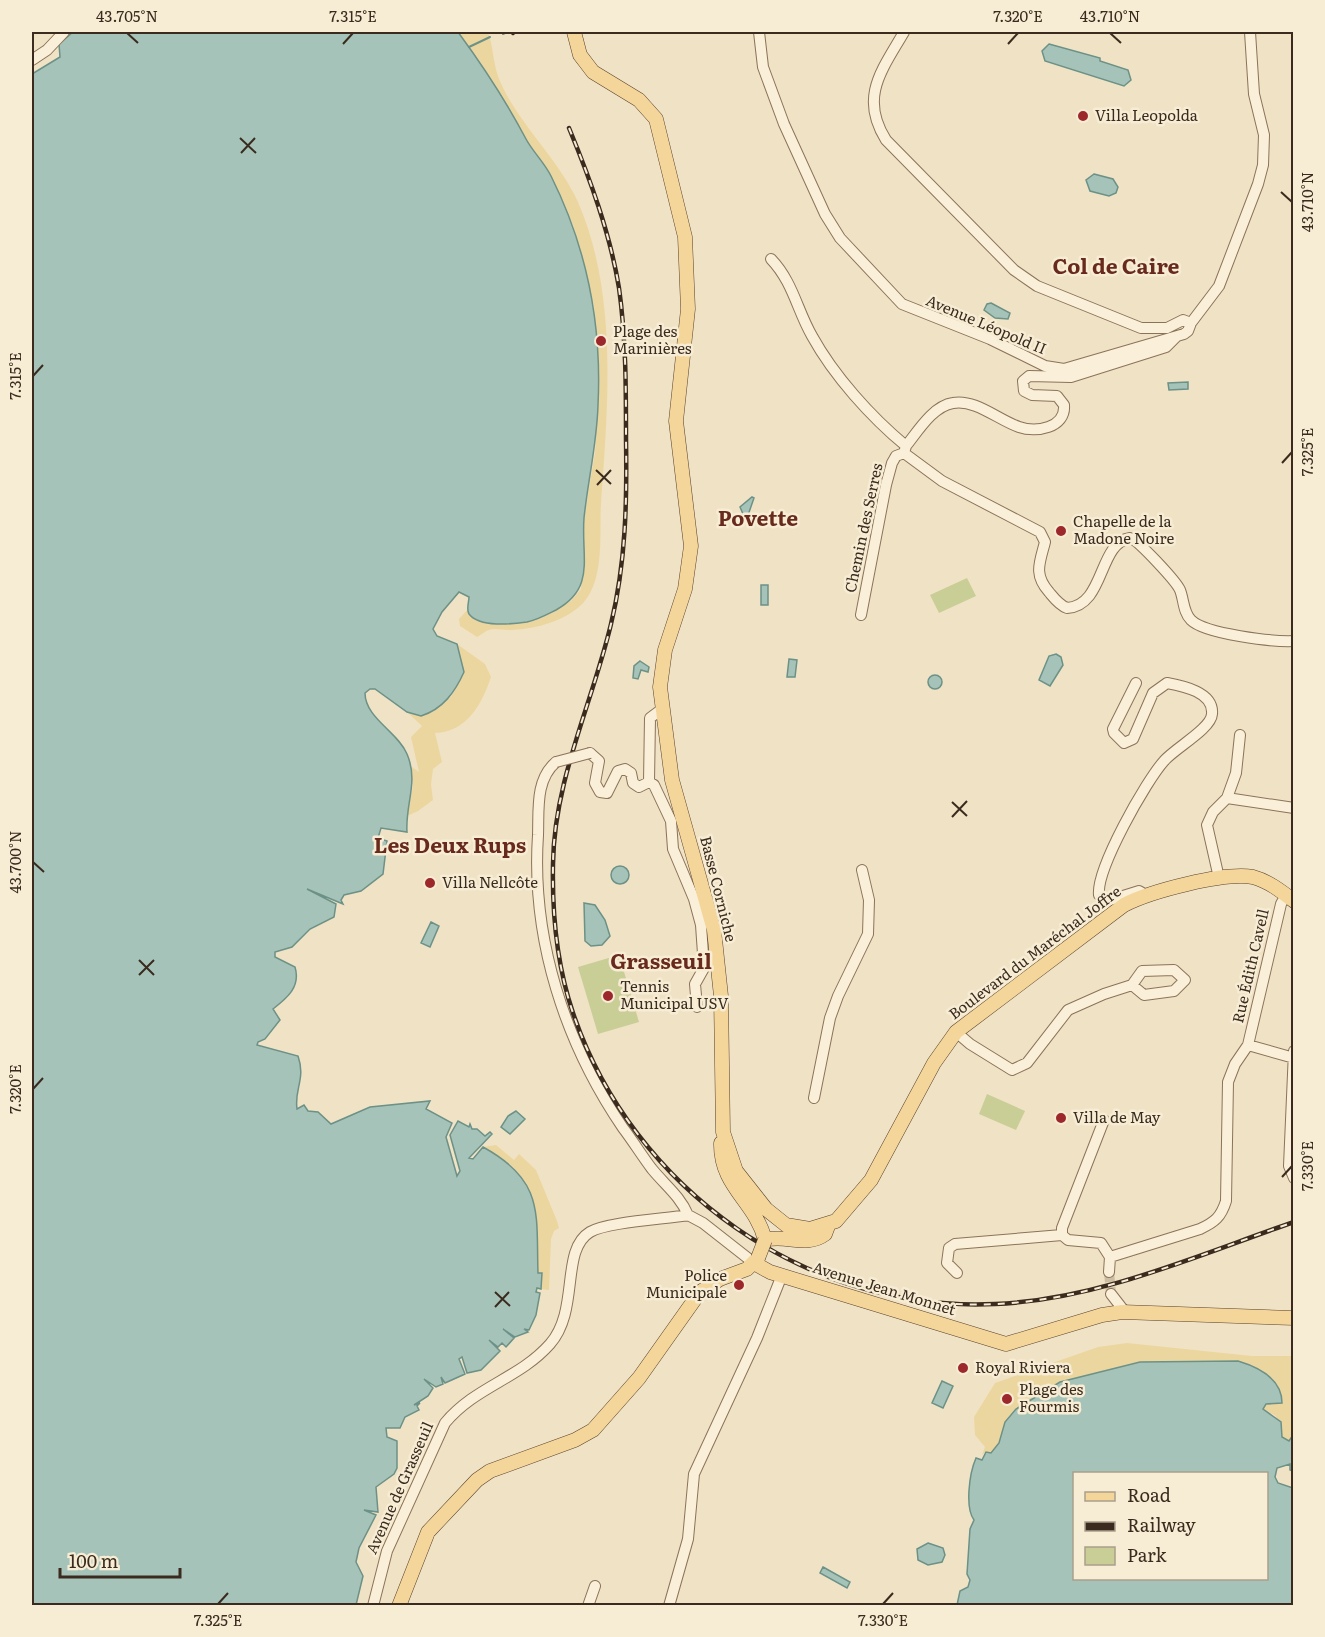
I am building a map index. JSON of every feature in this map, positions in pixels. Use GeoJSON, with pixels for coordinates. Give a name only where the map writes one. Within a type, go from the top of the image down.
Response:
{"type":"FeatureCollection","features":[{"type":"Feature","properties":{"kind":"main road","name":"Basse Corniche"},"geometry":{"type":"LineString","coordinates":[[574,32],[580,55],[593,72],[639,100],[656,119],[685,237],[688,309],[676,421],[691,546],[682,599],[665,650],[660,675],[662,709],[672,780],[704,890],[718,961],[723,1132],[721,1162],[734,1177]]}},
{"type":"Feature","properties":{"kind":"main road","name":"Boulevard du Maréchal Joffre"},"geometry":{"type":"LineString","coordinates":[[767,1237],[811,1240],[825,1234],[828,1226],[842,1216],[871,1180],[934,1063],[956,1032],[1124,904],[1146,895],[1220,878],[1254,878],[1273,886],[1290,898]]}},
{"type":"Feature","properties":{"kind":"main road"},"geometry":{"type":"LineString","coordinates":[[734,1177],[766,1209],[786,1225],[802,1229],[828,1226]]}},
{"type":"Feature","properties":{"kind":"main road"},"geometry":{"type":"LineString","coordinates":[[399,1605],[428,1532],[477,1480],[490,1471],[575,1440],[592,1430],[639,1378],[700,1292],[720,1279],[747,1269],[756,1261],[767,1237],[734,1177]]}},
{"type":"Feature","properties":{"kind":"main road","name":"Avenue Jean Monnet"},"geometry":{"type":"LineString","coordinates":[[756,1261],[782,1275],[1006,1344],[1101,1315]]}},
{"type":"Feature","properties":{"kind":"main road"},"geometry":{"type":"LineString","coordinates":[[1101,1315],[1125,1312],[1293,1318]]}},
{"type":"Feature","properties":{"kind":"street"},"geometry":{"type":"LineString","coordinates":[[32,60],[50,47],[64,32]]}},
{"type":"Feature","properties":{"kind":"street","name":"Avenue Léopold II"},"geometry":{"type":"LineString","coordinates":[[759,32],[763,67],[784,124],[825,214],[840,238],[902,304],[990,339],[1045,366],[1064,369],[1188,331],[1191,323],[1219,286],[1263,165],[1264,135],[1253,86],[1250,32]]}},
{"type":"Feature","properties":{"kind":"street"},"geometry":{"type":"LineString","coordinates":[[903,32],[877,79],[873,111],[876,124],[886,140],[980,236],[1025,279],[1060,296],[1141,328],[1167,328],[1183,320],[1191,323]]}},
{"type":"Feature","properties":{"kind":"street"},"geometry":{"type":"LineString","coordinates":[[771,259],[791,285],[811,334],[826,360],[905,449],[942,482],[1040,532],[1045,542],[1038,567],[1040,581],[1060,605],[1066,609],[1083,601],[1102,578],[1110,554],[1117,543],[1130,538],[1139,542],[1148,555],[1169,574],[1180,589],[1187,615],[1196,624],[1229,634],[1293,641]]}},
{"type":"Feature","properties":{"kind":"street","name":"Chemin des Serres"},"geometry":{"type":"LineString","coordinates":[[861,615],[892,463],[934,412],[956,402],[973,406],[1019,428],[1055,425],[1063,418],[1065,405],[1057,396],[1032,395],[1024,391],[1022,385],[1029,376],[1057,378],[1079,375],[1166,347],[1176,336]]}},
{"type":"Feature","properties":{"kind":"street"},"geometry":{"type":"LineString","coordinates":[[1136,683],[1113,729],[1114,733],[1124,742],[1133,739],[1153,693],[1167,683],[1192,689],[1210,702],[1212,713],[1210,723],[1165,759],[1140,794],[1109,860],[1099,890],[1102,899],[1107,902],[1139,891],[1146,895]]}},
{"type":"Feature","properties":{"kind":"street"},"geometry":{"type":"LineString","coordinates":[[649,782],[650,718],[662,709]]}},
{"type":"Feature","properties":{"kind":"street"},"geometry":{"type":"LineString","coordinates":[[1220,878],[1207,825],[1213,812],[1227,798],[1236,773],[1240,735]]}},
{"type":"Feature","properties":{"kind":"street"},"geometry":{"type":"LineString","coordinates":[[649,782],[639,787],[633,783],[631,773],[625,769],[618,771],[607,793],[600,792],[595,783],[599,761],[590,753],[556,762],[543,777],[537,846],[542,924],[553,980],[578,1048],[603,1098],[652,1168],[683,1202],[688,1215],[756,1261]]}},
{"type":"Feature","properties":{"kind":"street"},"geometry":{"type":"LineString","coordinates":[[649,782],[654,785],[671,821],[673,849],[694,899],[701,925],[704,968],[695,984],[697,1007]]}},
{"type":"Feature","properties":{"kind":"street"},"geometry":{"type":"LineString","coordinates":[[1227,798],[1293,808]]}},
{"type":"Feature","properties":{"kind":"street"},"geometry":{"type":"LineString","coordinates":[[814,1098],[834,1007],[868,934],[869,900],[862,870]]}},
{"type":"Feature","properties":{"kind":"street","name":"Rue Édith Cavell"},"geometry":{"type":"LineString","coordinates":[[1110,1257],[1200,1229],[1222,1215],[1226,1201],[1228,1082],[1235,1064],[1248,1045],[1281,904],[1290,898]]}},
{"type":"Feature","properties":{"kind":"street"},"geometry":{"type":"LineString","coordinates":[[956,1032],[970,1044],[1012,1070],[1027,1063],[1068,1010],[1104,994],[1132,985]]}},
{"type":"Feature","properties":{"kind":"street"},"geometry":{"type":"LineString","coordinates":[[1248,1045],[1293,1055],[1289,1166],[1293,1178]]}},
{"type":"Feature","properties":{"kind":"street"},"geometry":{"type":"LineString","coordinates":[[1062,1235],[1062,1228],[1104,1120]]}},
{"type":"Feature","properties":{"kind":"street","name":"Avenue de Grasseuil"},"geometry":{"type":"LineString","coordinates":[[373,1605],[387,1551],[445,1423],[470,1398],[524,1366],[550,1343],[566,1318],[573,1256],[577,1245],[589,1233],[688,1215]]}},
{"type":"Feature","properties":{"kind":"street"},"geometry":{"type":"LineString","coordinates":[[957,1273],[951,1270],[947,1263],[949,1248],[955,1244],[1062,1235],[1068,1240],[1101,1243],[1110,1257],[1109,1272]]}},
{"type":"Feature","properties":{"kind":"street"},"geometry":{"type":"LineString","coordinates":[[669,1605],[688,1539],[694,1473],[757,1338],[782,1275]]}},
{"type":"Feature","properties":{"kind":"street"},"geometry":{"type":"LineString","coordinates":[[1101,1315],[1111,1296],[1125,1312]]}},
{"type":"Feature","properties":{"kind":"street"},"geometry":{"type":"LineString","coordinates":[[588,1605],[595,1586]]}},
{"type":"Feature","properties":{"kind":"green space"},"geometry":{"type":"Polygon","coordinates":[[[967,578],[976,596],[939,613],[930,595],[967,578]]]}},
{"type":"Feature","properties":{"kind":"green space"},"geometry":{"type":"Polygon","coordinates":[[[619,955],[639,1022],[598,1034],[578,967],[619,955]]]}},
{"type":"Feature","properties":{"kind":"green space"},"geometry":{"type":"Polygon","coordinates":[[[987,1094],[1025,1111],[1016,1130],[979,1114],[987,1094]]]}},
{"type":"Feature","properties":{"kind":"sand","name":"Plage des Marinières"},"geometry":{"type":"Polygon","coordinates":[[[458,32],[488,32],[496,70],[505,92],[560,170],[578,202],[591,237],[599,274],[605,312],[607,351],[606,428],[600,543],[594,585],[588,597],[579,607],[554,621],[526,629],[491,629],[477,637],[460,626],[459,619],[468,609],[469,613],[490,622],[517,623],[533,620],[571,601],[581,589],[584,519],[595,452],[598,403],[594,306],[573,225],[544,164],[527,141],[495,85],[458,32]]]}},
{"type":"Feature","properties":{"kind":"sand"},"geometry":{"type":"Polygon","coordinates":[[[457,644],[485,664],[491,677],[472,715],[456,728],[435,733],[442,762],[433,769],[431,784],[433,800],[407,816],[413,786],[409,765],[419,772],[411,737],[422,726],[407,712],[424,715],[451,697],[464,672],[457,644]]]}},
{"type":"Feature","properties":{"kind":"sand"},"geometry":{"type":"Polygon","coordinates":[[[496,1145],[514,1160],[519,1154],[536,1170],[557,1221],[559,1228],[554,1231],[551,1239],[549,1290],[541,1289],[542,1274],[538,1273],[535,1216],[527,1187],[518,1173],[483,1147],[496,1145]]]}},
{"type":"Feature","properties":{"kind":"sand","name":"Plage des Fourmis"},"geometry":{"type":"Polygon","coordinates":[[[1127,1343],[1252,1356],[1293,1356],[1293,1439],[1289,1441],[1281,1437],[1276,1416],[1263,1409],[1266,1404],[1238,1361],[1140,1362],[1060,1382],[1016,1409],[1005,1422],[999,1443],[992,1453],[986,1452],[982,1455],[985,1447],[975,1435],[974,1417],[995,1383],[1098,1347],[1127,1343]]]}},
{"type":"Feature","properties":{"kind":"water"},"geometry":{"type":"Polygon","coordinates":[[[73,32],[458,32],[494,84],[529,144],[551,176],[574,231],[589,288],[599,375],[596,433],[584,518],[582,582],[569,601],[556,610],[534,620],[513,624],[488,623],[474,618],[468,612],[469,597],[459,592],[442,612],[433,629],[437,636],[457,644],[464,672],[447,699],[436,709],[421,716],[407,712],[375,689],[370,689],[365,693],[370,710],[403,746],[407,754],[412,784],[407,832],[381,828],[378,838],[387,841],[383,874],[361,891],[344,895],[341,900],[343,904],[307,889],[336,904],[334,917],[310,929],[292,947],[275,952],[275,957],[295,967],[296,980],[292,991],[273,1009],[280,1020],[265,1039],[257,1045],[298,1056],[301,1071],[297,1109],[304,1105],[308,1111],[318,1112],[331,1124],[370,1107],[430,1101],[426,1109],[452,1123],[446,1137],[457,1176],[460,1171],[450,1135],[458,1121],[469,1127],[470,1124],[472,1129],[477,1129],[485,1136],[490,1132],[492,1134],[469,1158],[473,1159],[483,1147],[503,1160],[527,1186],[536,1216],[538,1273],[542,1273],[541,1289],[537,1288],[536,1292],[540,1293],[536,1315],[529,1330],[524,1329],[528,1332],[515,1337],[503,1329],[514,1338],[506,1347],[502,1343],[498,1347],[489,1340],[500,1351],[481,1370],[467,1373],[462,1357],[459,1359],[465,1374],[445,1383],[441,1377],[443,1384],[436,1387],[424,1379],[433,1388],[428,1396],[414,1405],[420,1403],[417,1406],[419,1410],[405,1417],[400,1428],[386,1428],[387,1437],[397,1441],[397,1468],[394,1474],[376,1487],[378,1512],[364,1510],[376,1515],[359,1548],[356,1562],[363,1576],[356,1605],[32,1606],[32,74],[60,57],[59,44],[73,32]]]}},
{"type":"Feature","properties":{"kind":"water"},"geometry":{"type":"Polygon","coordinates":[[[1049,44],[1100,58],[1100,61],[1128,70],[1131,80],[1124,86],[1045,61],[1042,51],[1049,44]]]}},
{"type":"Feature","properties":{"kind":"water"},"geometry":{"type":"Polygon","coordinates":[[[1094,174],[1113,179],[1118,187],[1116,193],[1109,196],[1090,191],[1086,180],[1094,174]]]}},
{"type":"Feature","properties":{"kind":"water"},"geometry":{"type":"Polygon","coordinates":[[[991,303],[1010,313],[1008,319],[995,318],[984,310],[987,304],[991,303]]]}},
{"type":"Feature","properties":{"kind":"water"},"geometry":{"type":"Polygon","coordinates":[[[1188,382],[1188,389],[1169,390],[1168,383],[1188,382]]]}},
{"type":"Feature","properties":{"kind":"water"},"geometry":{"type":"Polygon","coordinates":[[[752,497],[754,498],[746,521],[740,507],[752,497]]]}},
{"type":"Feature","properties":{"kind":"water"},"geometry":{"type":"Polygon","coordinates":[[[761,585],[768,585],[768,605],[761,605],[761,585]]]}},
{"type":"Feature","properties":{"kind":"water"},"geometry":{"type":"Polygon","coordinates":[[[1056,654],[1061,657],[1063,665],[1050,686],[1039,680],[1049,656],[1056,654]]]}},
{"type":"Feature","properties":{"kind":"water"},"geometry":{"type":"Polygon","coordinates":[[[789,659],[797,660],[795,677],[787,677],[789,659]]]}},
{"type":"Feature","properties":{"kind":"water"},"geometry":{"type":"Polygon","coordinates":[[[640,661],[649,667],[648,672],[641,670],[638,679],[633,678],[634,666],[640,661]]]}},
{"type":"Feature","properties":{"kind":"water"},"geometry":{"type":"Polygon","coordinates":[[[935,675],[940,677],[942,682],[940,687],[935,689],[930,687],[928,682],[930,677],[935,675]]]}},
{"type":"Feature","properties":{"kind":"water"},"geometry":{"type":"Polygon","coordinates":[[[620,866],[626,869],[629,875],[626,881],[620,884],[614,881],[611,875],[614,869],[620,866]]]}},
{"type":"Feature","properties":{"kind":"water"},"geometry":{"type":"Polygon","coordinates":[[[584,903],[595,905],[605,920],[610,936],[602,945],[591,946],[585,941],[584,903]]]}},
{"type":"Feature","properties":{"kind":"water"},"geometry":{"type":"Polygon","coordinates":[[[431,922],[439,926],[430,947],[421,943],[431,922]]]}},
{"type":"Feature","properties":{"kind":"water"},"geometry":{"type":"Polygon","coordinates":[[[516,1111],[525,1119],[510,1134],[501,1127],[508,1116],[516,1111]]]}},
{"type":"Feature","properties":{"kind":"water"},"geometry":{"type":"Polygon","coordinates":[[[1238,1361],[1268,1375],[1278,1387],[1282,1403],[1266,1404],[1263,1409],[1281,1422],[1282,1437],[1289,1441],[1293,1435],[1293,1471],[1290,1470],[1290,1464],[1277,1468],[1275,1477],[1278,1483],[1293,1488],[1293,1605],[957,1605],[960,1591],[968,1587],[970,1580],[967,1574],[970,1529],[974,1520],[971,1515],[969,1490],[976,1458],[982,1460],[986,1452],[991,1453],[999,1443],[1005,1422],[1016,1409],[1060,1382],[1140,1362],[1238,1361]]]}},
{"type":"Feature","properties":{"kind":"water"},"geometry":{"type":"Polygon","coordinates":[[[942,1381],[953,1386],[943,1408],[932,1403],[942,1381]]]}},
{"type":"Feature","properties":{"kind":"water"},"geometry":{"type":"Polygon","coordinates":[[[928,1543],[943,1548],[945,1555],[942,1562],[928,1565],[918,1560],[917,1549],[928,1543]]]}},
{"type":"Feature","properties":{"kind":"water"},"geometry":{"type":"Polygon","coordinates":[[[823,1567],[850,1582],[847,1588],[820,1573],[823,1567]]]}},
{"type":"Feature","properties":{"kind":"waterway"},"geometry":{"type":"LineString","coordinates":[[503,34],[507,32]]}},
{"type":"Feature","properties":{"kind":"waterway"},"geometry":{"type":"LineString","coordinates":[[469,47],[490,37]]}},
{"type":"Feature","properties":{"kind":"tunnel"},"geometry":{"type":"LineString","coordinates":[[1109,1272],[1111,1294]]}},
{"type":"Feature","properties":{"kind":"railway"},"geometry":{"type":"LineString","coordinates":[[569,128],[598,206],[619,288],[625,363],[626,485],[623,555],[616,601],[560,802],[555,833],[553,902],[559,958],[573,1013],[601,1077],[638,1134],[684,1185],[736,1228],[795,1263],[859,1287],[926,1301],[995,1304],[1033,1301],[1072,1294],[1147,1274],[1294,1222]]}},
{"type":"Feature","properties":{"kind":"place","name":"Villa Leopolda"},"geometry":{"type":"Point","coordinates":[1083,116]}},
{"type":"Feature","properties":{"kind":"place","name":"Plage des Marinières"},"geometry":{"type":"Point","coordinates":[601,341]}},
{"type":"Feature","properties":{"kind":"place","name":"Chapelle de la Madone Noire"},"geometry":{"type":"Point","coordinates":[1061,531]}},
{"type":"Feature","properties":{"kind":"place","name":"Villa Nellcôte"},"geometry":{"type":"Point","coordinates":[430,883]}},
{"type":"Feature","properties":{"kind":"place","name":"Tennis Municipal USV"},"geometry":{"type":"Point","coordinates":[608,996]}},
{"type":"Feature","properties":{"kind":"place","name":"Villa de May"},"geometry":{"type":"Point","coordinates":[1061,1118]}},
{"type":"Feature","properties":{"kind":"place","name":"Police Municipale"},"geometry":{"type":"Point","coordinates":[739,1285]}},
{"type":"Feature","properties":{"kind":"place","name":"Royal Riviera"},"geometry":{"type":"Point","coordinates":[963,1368]}},
{"type":"Feature","properties":{"kind":"place","name":"Plage des Fourmis"},"geometry":{"type":"Point","coordinates":[1007,1399]}},
{"type":"Feature","properties":{"kind":"district","name":"Col de Caire"},"geometry":{"type":"Point","coordinates":[1116,267]}},
{"type":"Feature","properties":{"kind":"district","name":"Povette"},"geometry":{"type":"Point","coordinates":[758,519]}},
{"type":"Feature","properties":{"kind":"district","name":"Les Deux Rups"},"geometry":{"type":"Point","coordinates":[450,846]}},
{"type":"Feature","properties":{"kind":"district","name":"Grasseuil"},"geometry":{"type":"Point","coordinates":[661,962]}}]}
